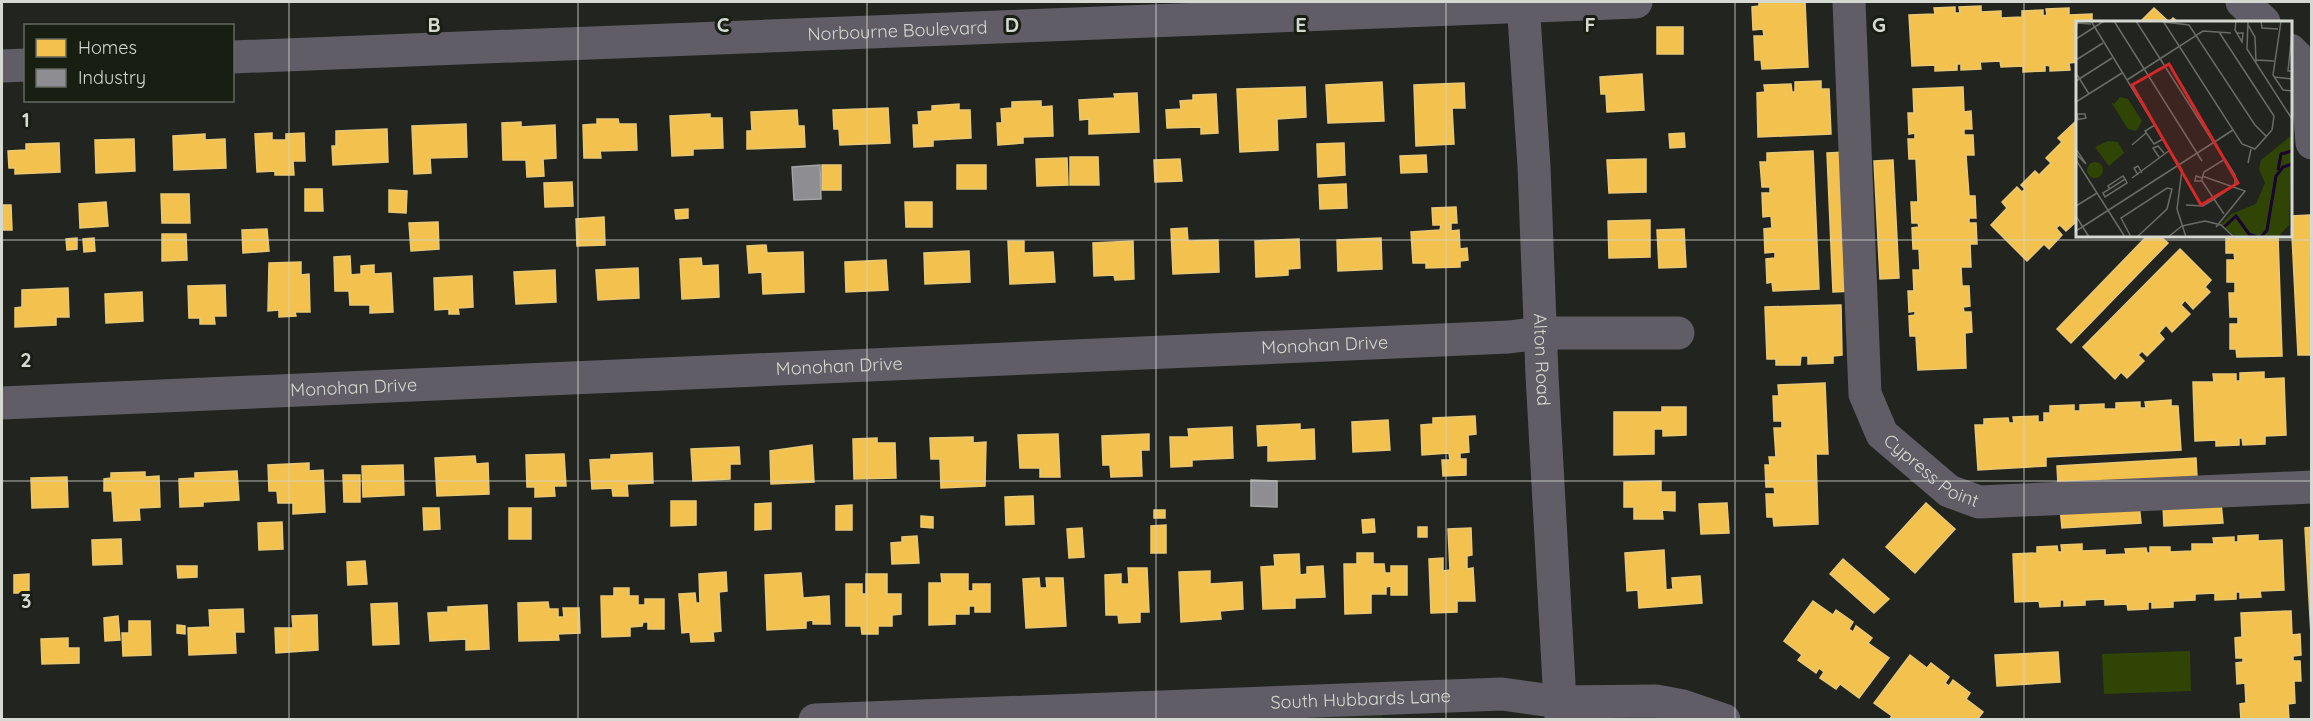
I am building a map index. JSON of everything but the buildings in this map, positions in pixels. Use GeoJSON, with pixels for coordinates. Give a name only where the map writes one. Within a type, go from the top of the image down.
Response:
{"type":"FeatureCollection","features":[{"type":"Feature","properties":{"kind":"street","name":"Norbourne Boulevard"},"geometry":{"type":"LineString","coordinates":[[234,57],[1523,3],[1636,2]]}},
{"type":"Feature","properties":{"kind":"street","name":"Cypress Point"},"geometry":{"type":"LineString","coordinates":[[1849,2],[1865,394],[1882,434],[1949,491],[1979,502],[2312,487]]}},
{"type":"Feature","properties":{"kind":"street"},"geometry":{"type":"LineString","coordinates":[[2241,2],[2263,21]]}},
{"type":"Feature","properties":{"kind":"street","name":"Alton Road"},"geometry":{"type":"LineString","coordinates":[[1523,3],[1534,166],[1561,711]]}},
{"type":"Feature","properties":{"kind":"street"},"geometry":{"type":"LineString","coordinates":[[2292,52],[2297,57],[2310,117],[2312,144]]}},
{"type":"Feature","properties":{"kind":"street"},"geometry":{"type":"LineString","coordinates":[[2,66],[24,66]]}},
{"type":"Feature","properties":{"kind":"street","name":"Monohan Drive"},"geometry":{"type":"LineString","coordinates":[[2,404],[1509,337],[1541,333],[1678,333]]}},
{"type":"Feature","properties":{"kind":"street","name":"South Hubbards Lane"},"geometry":{"type":"LineString","coordinates":[[815,720],[1502,694],[1561,711],[1683,706],[1724,720]]}},
{"type":"Feature","properties":{"kind":"shaded area"},"geometry":{"type":"Polygon","coordinates":[[[1382,709],[1382,720],[1143,720],[1382,709]]]}},
{"type":"Feature","properties":{"kind":"green space"},"geometry":{"type":"Polygon","coordinates":[[[2190,651],[2191,691],[2104,694],[2102,654],[2190,651]]]}}]}
